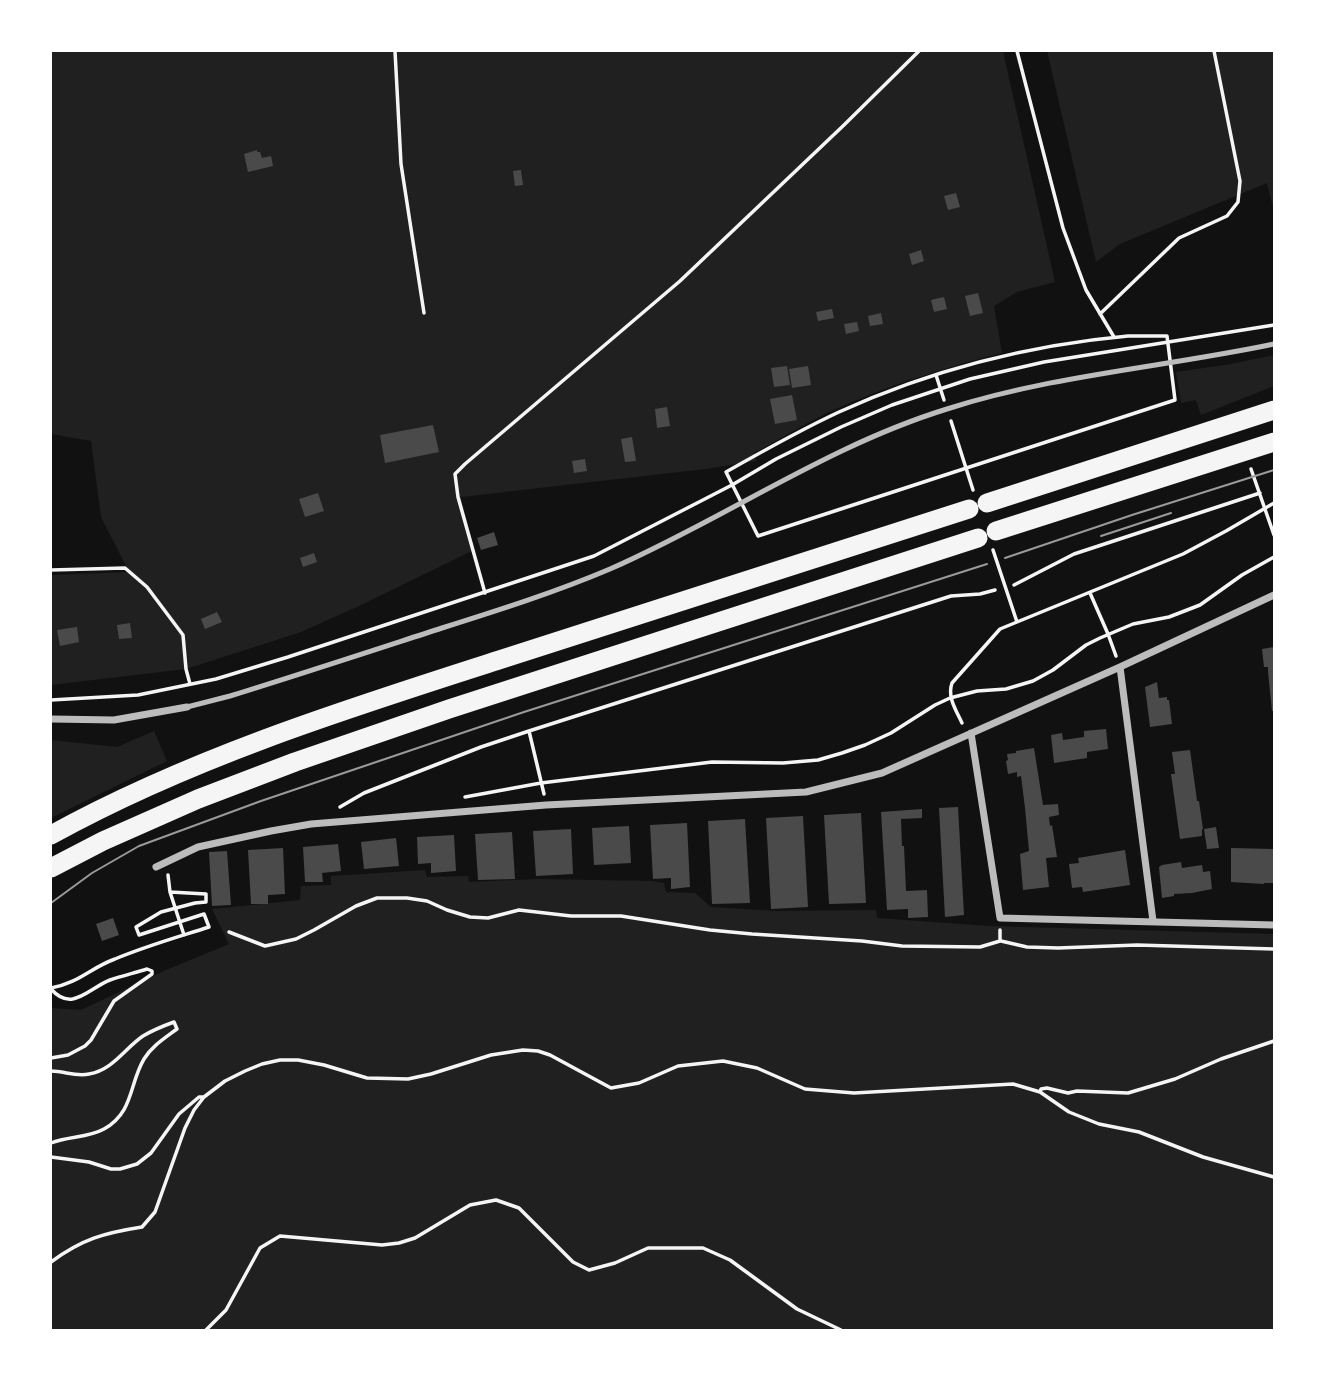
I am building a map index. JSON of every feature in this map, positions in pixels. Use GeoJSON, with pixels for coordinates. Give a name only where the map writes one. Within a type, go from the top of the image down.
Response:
{"type":"FeatureCollection","features":[{"type":"Feature","properties":{"kind":"highway"},"geometry":{"type":"LineString","coordinates":[[51,835],[88,814],[257,742],[428,683],[1274,410]]}},
{"type":"Feature","properties":{"kind":"highway"},"geometry":{"type":"LineString","coordinates":[[51,868],[103,841],[186,804],[295,762],[449,709],[1274,442]]}},
{"type":"Feature","properties":{"kind":"street"},"geometry":{"type":"LineString","coordinates":[[156,867],[198,847],[311,824],[546,805],[806,792],[882,773],[1274,595]]}},
{"type":"Feature","properties":{"kind":"street"},"geometry":{"type":"LineString","coordinates":[[1120,667],[1153,921]]}},
{"type":"Feature","properties":{"kind":"street"},"geometry":{"type":"LineString","coordinates":[[51,719],[114,720],[187,707]]}},
{"type":"Feature","properties":{"kind":"street"},"geometry":{"type":"LineString","coordinates":[[969,734],[1000,918],[1274,925]]}},
{"type":"Feature","properties":{"kind":"lane"},"geometry":{"type":"LineString","coordinates":[[187,707],[230,696],[564,588],[670,540],[839,452],[947,409],[1042,384],[1274,344]]}},
{"type":"Feature","properties":{"kind":"path"},"geometry":{"type":"LineString","coordinates":[[395,51],[401,164],[424,313]]}},
{"type":"Feature","properties":{"kind":"path"},"geometry":{"type":"LineString","coordinates":[[51,700],[138,695],[190,684],[288,657],[485,593],[458,497],[455,474],[680,281],[919,51]]}},
{"type":"Feature","properties":{"kind":"path"},"geometry":{"type":"LineString","coordinates":[[1017,51],[1063,228],[1086,290],[1114,337]]}},
{"type":"Feature","properties":{"kind":"path"},"geometry":{"type":"LineString","coordinates":[[1101,314],[1179,238],[1227,216],[1238,202],[1240,181],[1214,51]]}},
{"type":"Feature","properties":{"kind":"path"},"geometry":{"type":"LineString","coordinates":[[732,485],[726,472],[779,443],[839,412],[936,375],[1025,351],[1114,337],[1167,336],[1168,343],[1274,325]]}},
{"type":"Feature","properties":{"kind":"path"},"geometry":{"type":"LineString","coordinates":[[758,509],[747,515],[758,536],[1175,400],[1170,363]]}},
{"type":"Feature","properties":{"kind":"path"},"geometry":{"type":"LineString","coordinates":[[936,375],[940,389]]}},
{"type":"Feature","properties":{"kind":"path"},"geometry":{"type":"LineString","coordinates":[[960,416],[950,420],[969,477]]}},
{"type":"Feature","properties":{"kind":"path"},"geometry":{"type":"LineString","coordinates":[[1250,467],[1274,535]]}},
{"type":"Feature","properties":{"kind":"path"},"geometry":{"type":"LineString","coordinates":[[1014,585],[1074,554],[1260,493]]}},
{"type":"Feature","properties":{"kind":"path"},"geometry":{"type":"LineString","coordinates":[[969,734],[949,691],[952,683],[1000,629],[1183,554],[1274,503]]}},
{"type":"Feature","properties":{"kind":"path"},"geometry":{"type":"LineString","coordinates":[[460,797],[541,783],[712,762],[783,764],[818,760],[865,746],[950,698],[977,691],[1006,689],[1033,681],[1053,670],[1086,645],[1108,634],[1133,624],[1170,617],[1200,605],[1242,575],[1274,557]]}},
{"type":"Feature","properties":{"kind":"path"},"geometry":{"type":"LineString","coordinates":[[51,570],[124,568],[147,587],[183,635],[190,684]]}},
{"type":"Feature","properties":{"kind":"path"},"geometry":{"type":"LineString","coordinates":[[311,824],[364,793],[481,747],[951,596],[995,590]]}},
{"type":"Feature","properties":{"kind":"path"},"geometry":{"type":"LineString","coordinates":[[1090,593],[1120,667]]}},
{"type":"Feature","properties":{"kind":"path"},"geometry":{"type":"LineString","coordinates":[[1015,615],[1017,622]]}},
{"type":"Feature","properties":{"kind":"path"},"geometry":{"type":"LineString","coordinates":[[529,731],[546,805]]}},
{"type":"Feature","properties":{"kind":"path"},"geometry":{"type":"LineString","coordinates":[[167,861],[170,892],[184,935]]}},
{"type":"Feature","properties":{"kind":"path"},"geometry":{"type":"LineString","coordinates":[[51,1058],[68,1055],[85,1046],[114,1001],[151,976],[152,971],[147,969],[109,981],[77,998],[56,995],[51,988],[76,981],[116,958],[209,927],[204,914],[139,935],[136,927],[161,912],[206,902],[206,894],[170,892]]}},
{"type":"Feature","properties":{"kind":"path"},"geometry":{"type":"LineString","coordinates":[[229,933],[265,946],[296,939],[356,906],[377,898],[407,898],[427,901],[470,917],[488,918],[519,911],[570,916],[621,916],[710,930],[902,946],[981,947],[1000,941],[1037,948],[1137,946],[1274,949]]}},
{"type":"Feature","properties":{"kind":"path"},"geometry":{"type":"LineString","coordinates":[[1000,918],[1000,941]]}},
{"type":"Feature","properties":{"kind":"path"},"geometry":{"type":"LineString","coordinates":[[51,1071],[82,1075],[99,1072],[151,1031],[174,1022],[177,1029],[149,1052],[128,1103],[118,1118],[98,1132],[51,1143]]}},
{"type":"Feature","properties":{"kind":"path"},"geometry":{"type":"LineString","coordinates":[[1040,1092],[1041,1089],[1047,1088],[1068,1093],[1128,1093],[1175,1080],[1221,1059],[1274,1041]]}},
{"type":"Feature","properties":{"kind":"path"},"geometry":{"type":"LineString","coordinates":[[51,1262],[89,1238],[142,1227],[155,1212],[186,1128],[194,1110],[204,1097],[225,1081],[245,1071],[280,1060],[324,1065],[367,1078],[408,1079],[491,1055],[523,1050],[550,1055],[611,1087],[639,1083],[678,1066],[723,1061],[757,1068],[805,1089],[854,1093],[1013,1084],[1040,1092],[1069,1112],[1099,1124],[1139,1132],[1203,1157],[1274,1177]]}},
{"type":"Feature","properties":{"kind":"path"},"geometry":{"type":"LineString","coordinates":[[51,1157],[120,1169],[137,1164],[151,1153],[179,1114],[199,1097],[204,1097]]}},
{"type":"Feature","properties":{"kind":"path"},"geometry":{"type":"LineString","coordinates":[[206,1330],[226,1310],[260,1248],[280,1236],[382,1245],[399,1243],[415,1238],[470,1205],[496,1200],[519,1208],[573,1262],[589,1270],[615,1263],[648,1248],[704,1248],[730,1260],[797,1310],[841,1330]]}},
{"type":"Feature","properties":{"kind":"shaded area"},"geometry":{"type":"Polygon","coordinates":[[[51,51],[1003,51],[1055,282],[1017,292],[994,306],[1002,353],[914,379],[829,412],[754,453],[756,461],[461,497],[474,550],[357,607],[301,632],[186,669],[51,685],[51,575],[129,572],[101,517],[91,441],[51,434],[51,51]]]}},
{"type":"Feature","properties":{"kind":"shaded area"},"geometry":{"type":"Polygon","coordinates":[[[1047,51],[1274,51],[1274,211],[1267,183],[1120,244],[1096,262],[1047,51]]]}},
{"type":"Feature","properties":{"kind":"shaded area"},"geometry":{"type":"Polygon","coordinates":[[[1274,355],[1274,386],[1201,415],[1196,400],[1181,403],[1176,372],[1274,355]]]}},
{"type":"Feature","properties":{"kind":"shaded area"},"geometry":{"type":"Polygon","coordinates":[[[154,731],[167,761],[51,818],[51,740],[117,747],[154,731]]]}},
{"type":"Feature","properties":{"kind":"shaded area"},"geometry":{"type":"Polygon","coordinates":[[[425,870],[427,877],[468,876],[469,882],[536,879],[653,881],[664,883],[666,892],[695,893],[711,907],[778,911],[876,910],[877,918],[990,926],[1274,934],[1274,1330],[51,1330],[51,1008],[81,1010],[229,944],[212,909],[300,900],[301,886],[331,885],[331,876],[425,870]]]}},
{"type":"Feature","properties":{"kind":"building"},"geometry":{"type":"Polygon","coordinates":[[[257,150],[262,158],[271,156],[273,166],[248,172],[244,154],[257,150]]]}},
{"type":"Feature","properties":{"kind":"building"},"geometry":{"type":"Polygon","coordinates":[[[521,170],[523,185],[515,186],[513,171],[521,170]]]}},
{"type":"Feature","properties":{"kind":"building"},"geometry":{"type":"Polygon","coordinates":[[[956,193],[960,207],[948,210],[944,196],[956,193]]]}},
{"type":"Feature","properties":{"kind":"building"},"geometry":{"type":"Polygon","coordinates":[[[921,250],[924,261],[912,265],[909,254],[921,250]]]}},
{"type":"Feature","properties":{"kind":"building"},"geometry":{"type":"Polygon","coordinates":[[[978,293],[983,313],[970,316],[965,296],[978,293]]]}},
{"type":"Feature","properties":{"kind":"building"},"geometry":{"type":"Polygon","coordinates":[[[944,297],[947,309],[934,312],[931,300],[944,297]]]}},
{"type":"Feature","properties":{"kind":"building"},"geometry":{"type":"Polygon","coordinates":[[[832,309],[834,318],[818,321],[816,312],[832,309]]]}},
{"type":"Feature","properties":{"kind":"building"},"geometry":{"type":"Polygon","coordinates":[[[881,313],[883,324],[870,326],[868,316],[881,313]]]}},
{"type":"Feature","properties":{"kind":"building"},"geometry":{"type":"Polygon","coordinates":[[[857,322],[859,331],[846,334],[844,324],[857,322]]]}},
{"type":"Feature","properties":{"kind":"building"},"geometry":{"type":"Polygon","coordinates":[[[787,366],[790,385],[774,387],[771,368],[787,366]]]}},
{"type":"Feature","properties":{"kind":"building"},"geometry":{"type":"Polygon","coordinates":[[[808,366],[811,385],[792,388],[789,369],[808,366]]]}},
{"type":"Feature","properties":{"kind":"building"},"geometry":{"type":"Polygon","coordinates":[[[792,395],[797,420],[775,424],[770,399],[792,395]]]}},
{"type":"Feature","properties":{"kind":"building"},"geometry":{"type":"Polygon","coordinates":[[[667,407],[670,426],[657,428],[655,409],[667,407]]]}},
{"type":"Feature","properties":{"kind":"building"},"geometry":{"type":"Polygon","coordinates":[[[433,425],[439,452],[385,463],[380,435],[433,425]]]}},
{"type":"Feature","properties":{"kind":"building"},"geometry":{"type":"Polygon","coordinates":[[[632,437],[636,461],[625,462],[621,439],[632,437]]]}},
{"type":"Feature","properties":{"kind":"building"},"geometry":{"type":"Polygon","coordinates":[[[585,459],[587,471],[574,473],[572,461],[585,459]]]}},
{"type":"Feature","properties":{"kind":"building"},"geometry":{"type":"Polygon","coordinates":[[[318,493],[324,511],[305,517],[299,499],[318,493]]]}},
{"type":"Feature","properties":{"kind":"building"},"geometry":{"type":"Polygon","coordinates":[[[494,532],[498,545],[481,550],[477,538],[494,532]]]}},
{"type":"Feature","properties":{"kind":"building"},"geometry":{"type":"Polygon","coordinates":[[[314,553],[317,562],[303,567],[300,558],[314,553]]]}},
{"type":"Feature","properties":{"kind":"building"},"geometry":{"type":"Polygon","coordinates":[[[217,612],[222,622],[205,629],[201,619],[217,612]]]}},
{"type":"Feature","properties":{"kind":"building"},"geometry":{"type":"Polygon","coordinates":[[[130,623],[132,638],[119,639],[117,625],[130,623]]]}},
{"type":"Feature","properties":{"kind":"building"},"geometry":{"type":"Polygon","coordinates":[[[77,627],[79,642],[60,646],[57,630],[77,627]]]}},
{"type":"Feature","properties":{"kind":"building"},"geometry":{"type":"Polygon","coordinates":[[[1274,647],[1272,711],[1268,667],[1264,667],[1262,649],[1274,647]]]}},
{"type":"Feature","properties":{"kind":"building"},"geometry":{"type":"Polygon","coordinates":[[[1157,682],[1159,698],[1167,697],[1169,700],[1172,724],[1150,727],[1145,687],[1157,682]]]}},
{"type":"Feature","properties":{"kind":"building"},"geometry":{"type":"Polygon","coordinates":[[[1106,729],[1108,749],[1087,752],[1087,758],[1054,763],[1051,735],[1062,733],[1063,740],[1084,737],[1084,731],[1106,729]]]}},
{"type":"Feature","properties":{"kind":"building"},"geometry":{"type":"Polygon","coordinates":[[[1034,748],[1043,805],[1058,804],[1059,815],[1049,817],[1057,857],[1046,858],[1049,887],[1023,890],[1020,854],[1029,851],[1021,776],[1017,777],[1017,772],[1008,774],[1006,761],[1007,754],[1034,748]]]}},
{"type":"Feature","properties":{"kind":"building"},"geometry":{"type":"Polygon","coordinates":[[[1190,750],[1203,829],[1202,836],[1180,839],[1171,774],[1175,774],[1172,752],[1190,750]]]}},
{"type":"Feature","properties":{"kind":"building"},"geometry":{"type":"Polygon","coordinates":[[[958,807],[964,915],[945,917],[939,808],[958,807]]]}},
{"type":"Feature","properties":{"kind":"building"},"geometry":{"type":"Polygon","coordinates":[[[922,809],[922,818],[901,819],[902,846],[906,891],[927,890],[928,917],[908,918],[908,909],[887,910],[881,812],[922,809]]]}},
{"type":"Feature","properties":{"kind":"building"},"geometry":{"type":"Polygon","coordinates":[[[861,813],[866,903],[829,904],[824,815],[861,813]]]}},
{"type":"Feature","properties":{"kind":"building"},"geometry":{"type":"Polygon","coordinates":[[[803,816],[808,907],[771,909],[766,818],[803,816]]]}},
{"type":"Feature","properties":{"kind":"building"},"geometry":{"type":"Polygon","coordinates":[[[745,819],[750,903],[712,904],[708,821],[745,819]]]}},
{"type":"Feature","properties":{"kind":"building"},"geometry":{"type":"Polygon","coordinates":[[[687,823],[690,887],[671,889],[671,878],[653,879],[650,825],[687,823]]]}},
{"type":"Feature","properties":{"kind":"building"},"geometry":{"type":"Polygon","coordinates":[[[629,826],[631,863],[594,865],[592,828],[629,826]]]}},
{"type":"Feature","properties":{"kind":"building"},"geometry":{"type":"Polygon","coordinates":[[[1216,827],[1219,848],[1207,849],[1204,829],[1216,827]]]}},
{"type":"Feature","properties":{"kind":"building"},"geometry":{"type":"Polygon","coordinates":[[[571,829],[573,874],[536,876],[533,831],[571,829]]]}},
{"type":"Feature","properties":{"kind":"building"},"geometry":{"type":"Polygon","coordinates":[[[512,832],[515,879],[478,880],[475,834],[512,832]]]}},
{"type":"Feature","properties":{"kind":"building"},"geometry":{"type":"Polygon","coordinates":[[[454,835],[456,871],[431,873],[431,863],[418,864],[417,837],[454,835]]]}},
{"type":"Feature","properties":{"kind":"building"},"geometry":{"type":"Polygon","coordinates":[[[396,838],[399,866],[364,869],[361,842],[396,838]]]}},
{"type":"Feature","properties":{"kind":"building"},"geometry":{"type":"Polygon","coordinates":[[[338,844],[341,871],[322,873],[323,882],[305,882],[303,847],[338,844]]]}},
{"type":"Feature","properties":{"kind":"building"},"geometry":{"type":"Polygon","coordinates":[[[283,848],[285,894],[268,895],[268,904],[251,904],[248,850],[283,848]]]}},
{"type":"Feature","properties":{"kind":"building"},"geometry":{"type":"Polygon","coordinates":[[[1231,848],[1274,849],[1274,883],[1231,882],[1231,848]]]}},
{"type":"Feature","properties":{"kind":"building"},"geometry":{"type":"Polygon","coordinates":[[[1125,850],[1130,885],[1083,892],[1082,887],[1072,888],[1069,864],[1079,863],[1078,858],[1125,850]]]}},
{"type":"Feature","properties":{"kind":"building"},"geometry":{"type":"Polygon","coordinates":[[[227,851],[231,905],[212,906],[209,852],[227,851]]]}},
{"type":"Feature","properties":{"kind":"building"},"geometry":{"type":"Polygon","coordinates":[[[1181,862],[1182,868],[1202,865],[1203,872],[1210,871],[1212,889],[1162,898],[1159,867],[1181,862]]]}},
{"type":"Feature","properties":{"kind":"building"},"geometry":{"type":"Polygon","coordinates":[[[113,918],[119,935],[102,941],[96,924],[113,918]]]}},
{"type":"Feature","properties":{"kind":"tram line"},"geometry":{"type":"LineString","coordinates":[[1005,558],[1274,470]]}},
{"type":"Feature","properties":{"kind":"tram line"},"geometry":{"type":"LineString","coordinates":[[1101,536],[1171,513]]}},
{"type":"Feature","properties":{"kind":"tram line"},"geometry":{"type":"LineString","coordinates":[[51,903],[92,873],[139,846],[261,801],[524,712],[987,564]]}}]}
